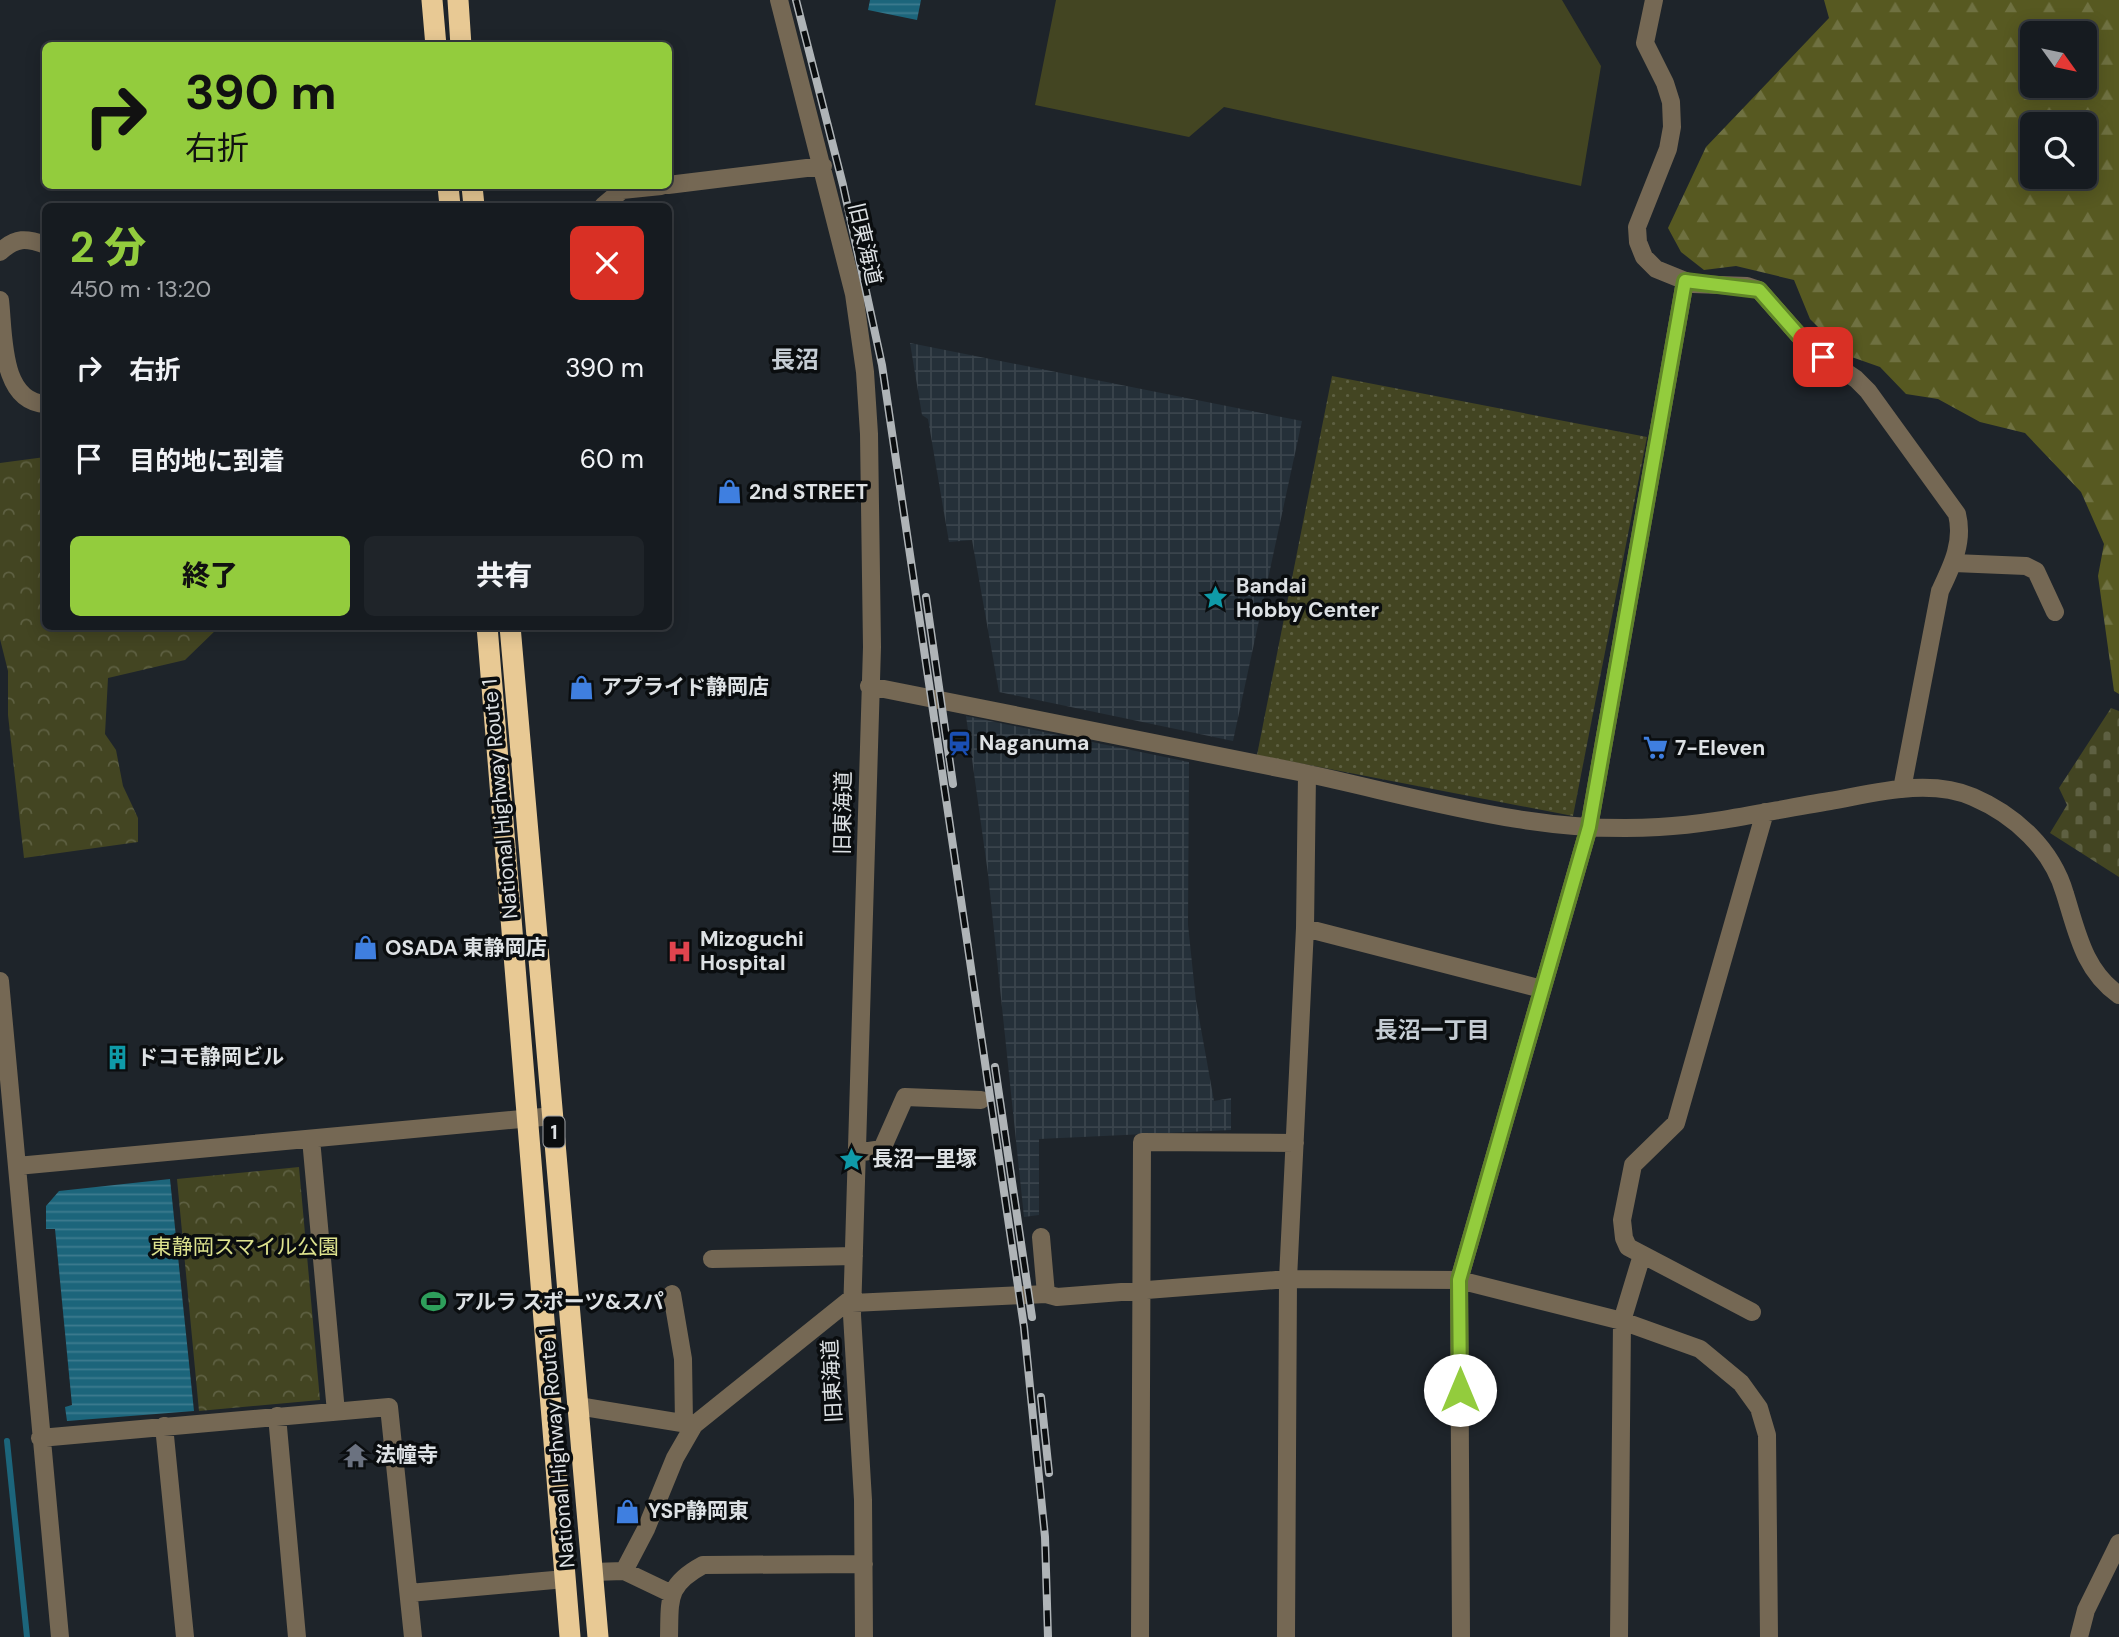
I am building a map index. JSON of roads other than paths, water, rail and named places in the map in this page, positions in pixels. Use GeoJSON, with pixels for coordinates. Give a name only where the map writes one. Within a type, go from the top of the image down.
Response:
{"type":"FeatureCollection","features":[{"type":"Feature","properties":{"kind":"highway"},"geometry":{"type":"LineString","coordinates":[[432,0],[436,42]]}},
{"type":"Feature","properties":{"kind":"highway"},"geometry":{"type":"LineString","coordinates":[[458,0],[461,42]]}},
{"type":"Feature","properties":{"kind":"highway","name":"National Highway Route 1"},"geometry":{"type":"LineString","coordinates":[[487,630],[570,1637]]}},
{"type":"Feature","properties":{"kind":"highway","name":"National Highway Route 1"},"geometry":{"type":"LineString","coordinates":[[510,630],[598,1637]]}},
{"type":"Feature","properties":{"kind":"street","name":"旧東海道"},"geometry":{"type":"LineString","coordinates":[[779,0],[854,294],[865,372],[872,530],[852,1301],[864,1564],[864,1637]]}},
{"type":"Feature","properties":{"kind":"street"},"geometry":{"type":"LineString","coordinates":[[1654,0],[1645,43],[1665,83],[1671,102],[1672,127],[1668,149],[1637,227],[1637,242],[1644,257],[1656,269],[1685,281],[1759,290],[1810,348],[1856,379],[1868,391],[1957,514],[1961,530],[1954,563],[1940,590],[1902,789]]}},
{"type":"Feature","properties":{"kind":"street"},"geometry":{"type":"LineString","coordinates":[[672,185],[823,166]]}},
{"type":"Feature","properties":{"kind":"street"},"geometry":{"type":"LineString","coordinates":[[607,203],[622,190],[632,189]]}},
{"type":"Feature","properties":{"kind":"street"},"geometry":{"type":"LineString","coordinates":[[0,251],[9,243],[24,237],[42,244]]}},
{"type":"Feature","properties":{"kind":"street"},"geometry":{"type":"LineString","coordinates":[[1461,1637],[1459,1280],[1589,827],[1685,281]]}},
{"type":"Feature","properties":{"kind":"street"},"geometry":{"type":"LineString","coordinates":[[0,300],[9,378],[30,401],[42,403]]}},
{"type":"Feature","properties":{"kind":"street"},"geometry":{"type":"LineString","coordinates":[[1954,563],[1973,566],[2026,566],[2036,571],[2055,612]]}},
{"type":"Feature","properties":{"kind":"street"},"geometry":{"type":"LineString","coordinates":[[869,686],[1307,774],[1488,814],[1589,827],[1659,827],[1902,789],[1949,789],[1988,804],[2039,844],[2065,891],[2083,952],[2099,979],[2119,995]]}},
{"type":"Feature","properties":{"kind":"street"},"geometry":{"type":"LineString","coordinates":[[1286,1637],[1288,1279],[1305,928],[1307,774]]}},
{"type":"Feature","properties":{"kind":"street"},"geometry":{"type":"LineString","coordinates":[[1752,1312],[1628,1247],[1622,1220],[1633,1165],[1653,1142],[1676,1123],[1765,812]]}},
{"type":"Feature","properties":{"kind":"street"},"geometry":{"type":"LineString","coordinates":[[1305,928],[1542,989]]}},
{"type":"Feature","properties":{"kind":"street"},"geometry":{"type":"LineString","coordinates":[[0,981],[60,1637]]}},
{"type":"Feature","properties":{"kind":"street"},"geometry":{"type":"LineString","coordinates":[[856,1153],[882,1149],[905,1097],[981,1100]]}},
{"type":"Feature","properties":{"kind":"street"},"geometry":{"type":"LineString","coordinates":[[17,1166],[553,1116]]}},
{"type":"Feature","properties":{"kind":"street"},"geometry":{"type":"LineString","coordinates":[[311,1139],[336,1412]]}},
{"type":"Feature","properties":{"kind":"street"},"geometry":{"type":"LineString","coordinates":[[1140,1637],[1139,1292],[1142,1142],[1295,1143]]}},
{"type":"Feature","properties":{"kind":"street"},"geometry":{"type":"LineString","coordinates":[[1041,1237],[1046,1294]]}},
{"type":"Feature","properties":{"kind":"street"},"geometry":{"type":"LineString","coordinates":[[1619,1637],[1622,1321],[1642,1255]]}},
{"type":"Feature","properties":{"kind":"street"},"geometry":{"type":"LineString","coordinates":[[712,1259],[854,1256]]}},
{"type":"Feature","properties":{"kind":"street"},"geometry":{"type":"LineString","coordinates":[[578,1405],[689,1424],[852,1301],[1046,1294],[1077,1298],[1288,1279],[1459,1280],[1622,1321],[1700,1349],[1741,1383],[1759,1408],[1768,1435],[1769,1637]]}},
{"type":"Feature","properties":{"kind":"street"},"geometry":{"type":"LineString","coordinates":[[624,1571],[646,1529],[689,1424],[683,1359],[672,1294]]}},
{"type":"Feature","properties":{"kind":"street"},"geometry":{"type":"LineString","coordinates":[[40,1438],[389,1407],[414,1637]]}},
{"type":"Feature","properties":{"kind":"street"},"geometry":{"type":"LineString","coordinates":[[277,1416],[297,1637]]}},
{"type":"Feature","properties":{"kind":"street"},"geometry":{"type":"LineString","coordinates":[[163,1426],[185,1637]]}},
{"type":"Feature","properties":{"kind":"street"},"geometry":{"type":"LineString","coordinates":[[2079,1637],[2086,1610],[2119,1543]]}},
{"type":"Feature","properties":{"kind":"street"},"geometry":{"type":"LineString","coordinates":[[669,1637],[670,1593],[685,1575],[703,1565],[864,1564]]}},
{"type":"Feature","properties":{"kind":"street"},"geometry":{"type":"LineString","coordinates":[[592,1572],[624,1571],[670,1593]]}},
{"type":"Feature","properties":{"kind":"street"},"geometry":{"type":"LineString","coordinates":[[409,1593],[565,1579]]}},
{"type":"Feature","properties":{"kind":"water"},"geometry":{"type":"Polygon","coordinates":[[[870,0],[921,0],[917,20],[868,10],[870,0]]]}},
{"type":"Feature","properties":{"kind":"water"},"geometry":{"type":"Polygon","coordinates":[[[170,1179],[194,1411],[67,1421],[65,1407],[72,1405],[55,1229],[46,1229],[46,1206],[59,1191],[170,1179]]]}},
{"type":"Feature","properties":{"kind":"waterway"},"geometry":{"type":"LineString","coordinates":[[7,1441],[27,1637]]}},
{"type":"Feature","properties":{"kind":"railway"},"geometry":{"type":"LineString","coordinates":[[796,0],[843,185],[882,365],[1024,1327],[1045,1537],[1048,1637]]}},
{"type":"Feature","properties":{"kind":"railway"},"geometry":{"type":"LineString","coordinates":[[926,597],[953,784]]}},
{"type":"Feature","properties":{"kind":"railway"},"geometry":{"type":"LineString","coordinates":[[995,1067],[1032,1317]]}},
{"type":"Feature","properties":{"kind":"railway"},"geometry":{"type":"LineString","coordinates":[[1041,1397],[1049,1473]]}},
{"type":"Feature","properties":{"kind":"place","name":"2nd STREET"},"geometry":{"type":"Point","coordinates":[729,492]}},
{"type":"Feature","properties":{"kind":"place","name":"Bandai Hobby Center"},"geometry":{"type":"Point","coordinates":[1216,598]}},
{"type":"Feature","properties":{"kind":"place","name":"アプライド静岡店"},"geometry":{"type":"Point","coordinates":[581,687]}},
{"type":"Feature","properties":{"kind":"place","name":"Naganuma"},"geometry":{"type":"Point","coordinates":[959,743]}},
{"type":"Feature","properties":{"kind":"place","name":"7-Eleven"},"geometry":{"type":"Point","coordinates":[1655,748]}},
{"type":"Feature","properties":{"kind":"place","name":"OSADA 東静岡店"},"geometry":{"type":"Point","coordinates":[365,948]}},
{"type":"Feature","properties":{"kind":"place","name":"Mizoguchi Hospital"},"geometry":{"type":"Point","coordinates":[680,951]}},
{"type":"Feature","properties":{"kind":"place","name":"ドコモ静岡ビル"},"geometry":{"type":"Point","coordinates":[117,1057]}},
{"type":"Feature","properties":{"kind":"place","name":"長沼一里塚"},"geometry":{"type":"Point","coordinates":[852,1159]}},
{"type":"Feature","properties":{"kind":"place","name":"アルラ スポーツ&スパ"},"geometry":{"type":"Point","coordinates":[434,1302]}},
{"type":"Feature","properties":{"kind":"place","name":"法幢寺"},"geometry":{"type":"Point","coordinates":[355,1455]}},
{"type":"Feature","properties":{"kind":"place","name":"YSP静岡東"},"geometry":{"type":"Point","coordinates":[628,1511]}},
{"type":"Feature","properties":{"kind":"district","name":"長沼"},"geometry":{"type":"Point","coordinates":[795,359]}},
{"type":"Feature","properties":{"kind":"district","name":"長沼一丁目"},"geometry":{"type":"Point","coordinates":[1432,1030]}},
{"type":"Feature","properties":{"kind":"park label","name":"東静岡スマイル公園"},"geometry":{"type":"Point","coordinates":[245,1247]}}]}
